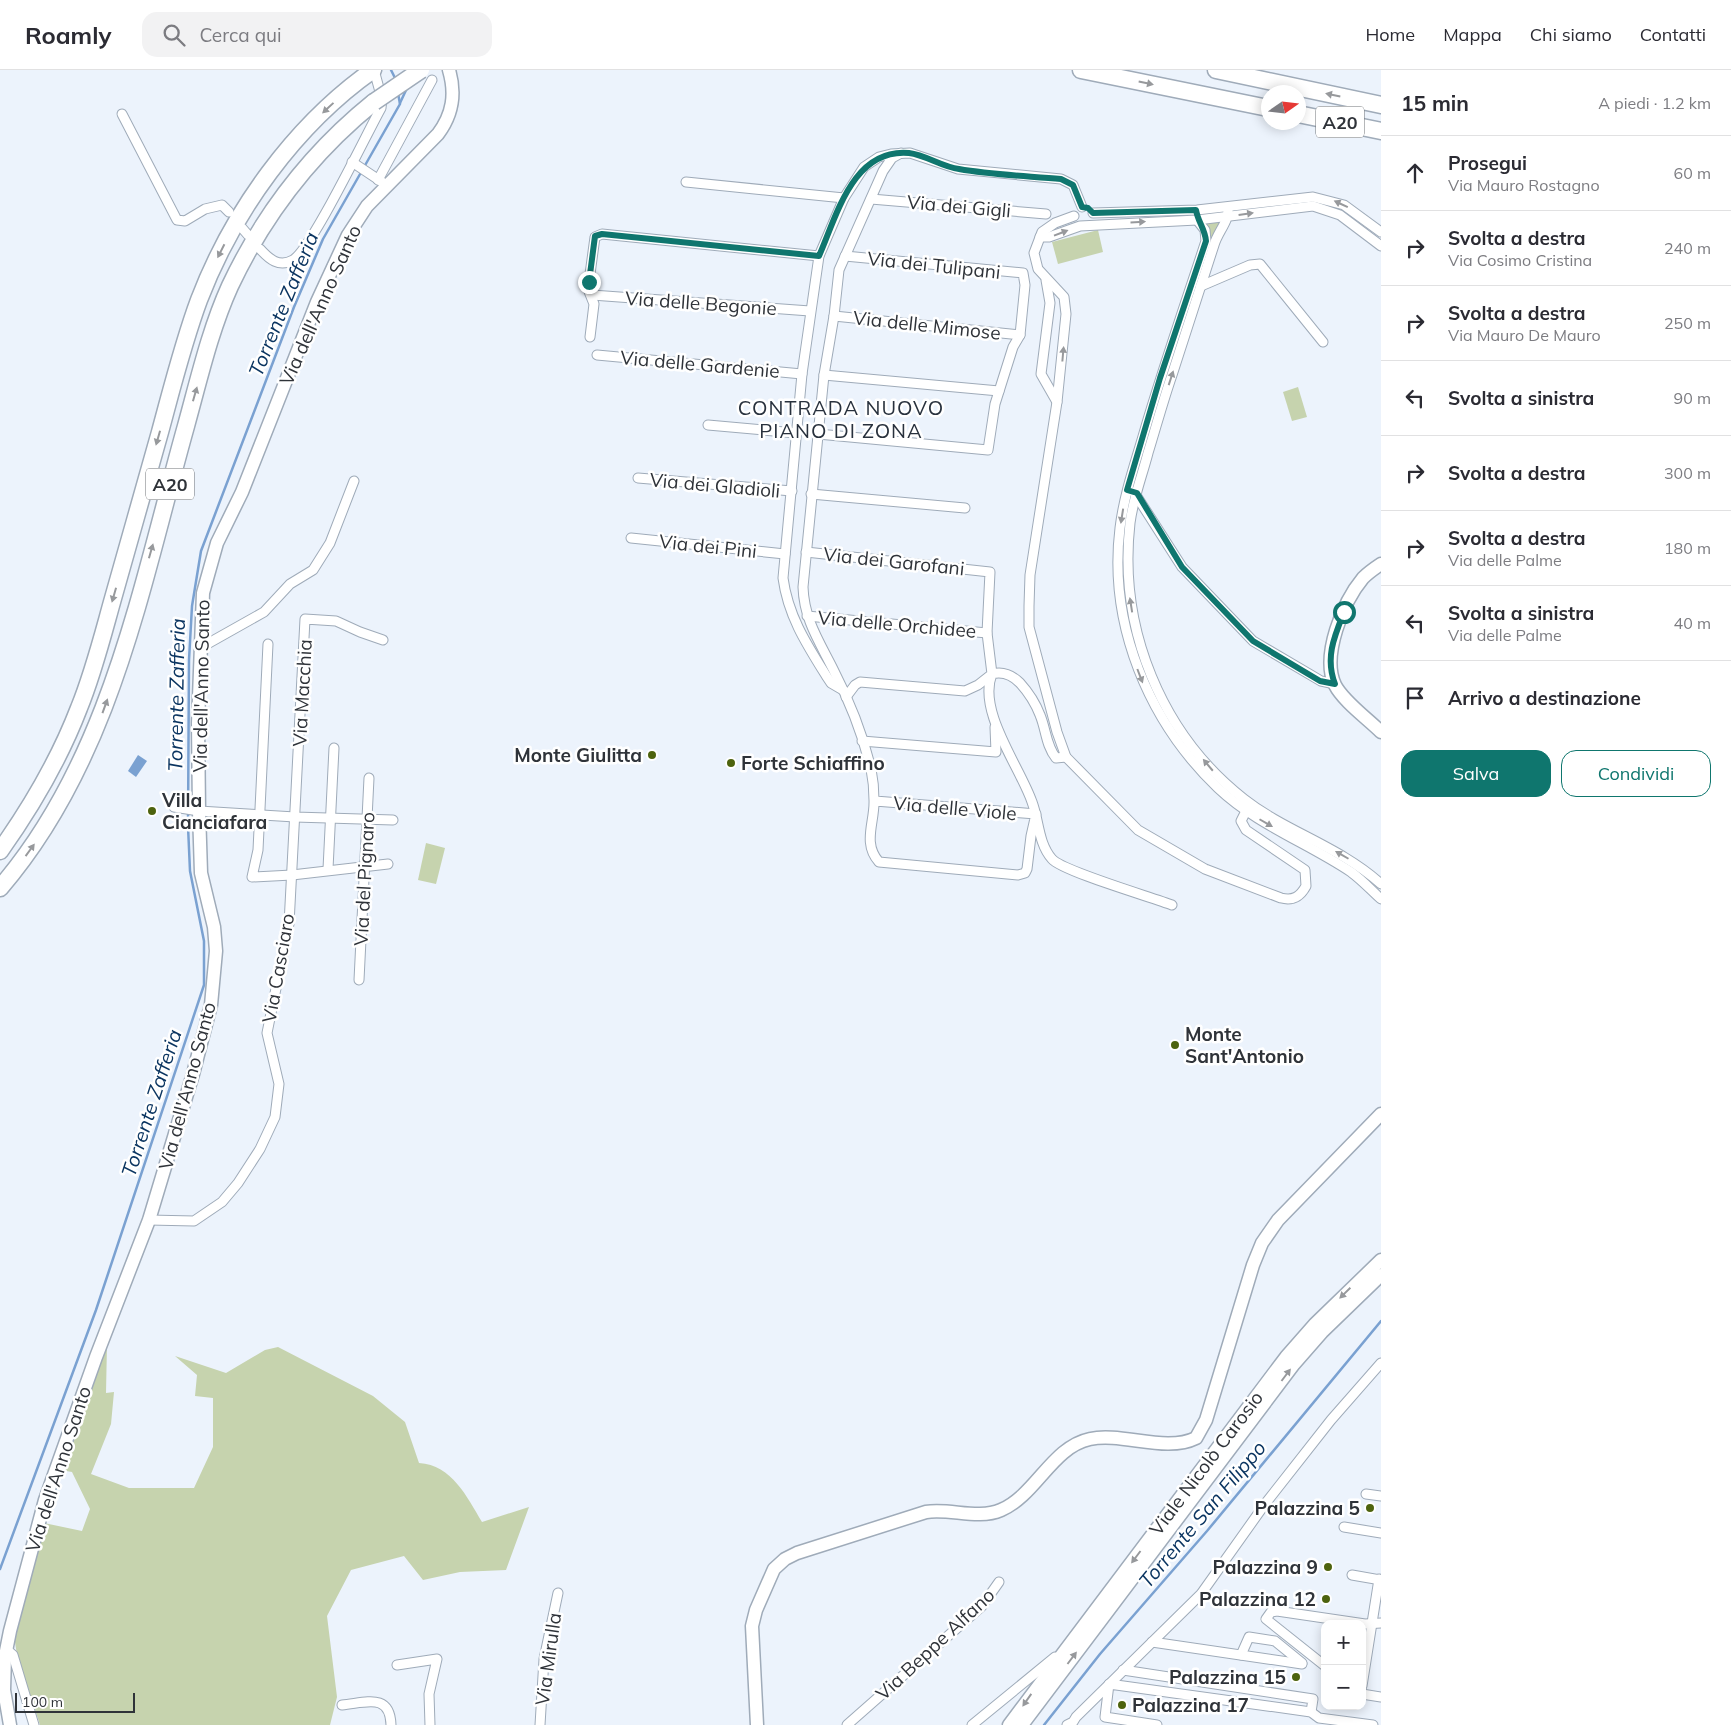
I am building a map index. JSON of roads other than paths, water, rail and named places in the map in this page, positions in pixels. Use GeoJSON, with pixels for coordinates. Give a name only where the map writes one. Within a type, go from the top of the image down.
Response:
{"type":"FeatureCollection","features":[{"type":"Feature","properties":{"kind":"highway"},"geometry":{"type":"LineString","coordinates":[[1081,70],[1261,107]]}},
{"type":"Feature","properties":{"kind":"highway","name":"A20"},"geometry":{"type":"LineString","coordinates":[[1216,70],[1381,105]]}},
{"type":"Feature","properties":{"kind":"highway","name":"A20"},"geometry":{"type":"LineString","coordinates":[[0,851],[37,796],[60,753],[80,707],[100,647],[191,325],[217,261],[256,193],[290,148],[322,114],[371,72]]}},
{"type":"Feature","properties":{"kind":"highway","name":"A20"},"geometry":{"type":"LineString","coordinates":[[0,888],[38,839],[57,808],[82,760],[102,714],[122,652],[200,373],[229,289],[259,233],[294,182],[336,134],[374,102],[426,75]]}},
{"type":"Feature","properties":{"kind":"highway","name":"A20"},"geometry":{"type":"LineString","coordinates":[[1306,116],[1381,131]]}},
{"type":"Feature","properties":{"kind":"street","name":"Via dell'Anno Santo"},"geometry":{"type":"LineString","coordinates":[[10,1725],[4,1690],[6,1649],[54,1470],[149,1220],[193,1074],[215,981],[215,940],[201,873],[198,810],[200,648],[203,593],[217,543],[242,492],[317,302],[342,248],[380,181],[438,134],[447,120],[453,102],[449,70]]}},
{"type":"Feature","properties":{"kind":"street"},"geometry":{"type":"LineString","coordinates":[[260,249],[268,258],[277,262],[290,261],[298,256],[354,164],[381,108],[382,99],[371,72]]}},
{"type":"Feature","properties":{"kind":"street"},"geometry":{"type":"LineString","coordinates":[[354,164],[380,181],[426,75]]}},
{"type":"Feature","properties":{"kind":"street"},"geometry":{"type":"LineString","coordinates":[[122,114],[148,160],[177,220],[185,221],[205,208],[222,205],[228,212]]}},
{"type":"Feature","properties":{"kind":"street"},"geometry":{"type":"LineString","coordinates":[[901,153],[887,163],[839,270],[834,316],[824,375],[806,552],[803,587],[807,616],[811,629],[845,694],[870,768],[875,801],[869,843],[872,854],[879,862],[1018,875],[1025,873],[1036,814]]}},
{"type":"Feature","properties":{"kind":"street"},"geometry":{"type":"LineString","coordinates":[[845,694],[831,683],[795,624],[785,593],[783,578],[796,433],[810,311],[819,256],[844,198],[864,167],[879,157],[901,153],[920,156],[958,169],[1061,179],[1073,185],[1082,207]]}},
{"type":"Feature","properties":{"kind":"street"},"geometry":{"type":"LineString","coordinates":[[686,182],[844,198]]}},
{"type":"Feature","properties":{"kind":"street"},"geometry":{"type":"LineString","coordinates":[[1040,237],[1049,237],[1085,225],[1198,220],[1300,197],[1324,198],[1344,205],[1381,232]]}},
{"type":"Feature","properties":{"kind":"street","name":"Via dei Gigli"},"geometry":{"type":"LineString","coordinates":[[871,198],[1046,214]]}},
{"type":"Feature","properties":{"kind":"street"},"geometry":{"type":"LineString","coordinates":[[1093,213],[1196,210],[1229,212],[1301,206],[1324,208],[1340,215],[1381,246]]}},
{"type":"Feature","properties":{"kind":"street"},"geometry":{"type":"LineString","coordinates":[[1057,402],[1041,374],[1050,303],[1046,280],[1035,260],[1035,245],[1048,227],[1074,216],[1076,211],[1082,207],[1088,208],[1093,213],[1093,219],[1085,225]]}},
{"type":"Feature","properties":{"kind":"street"},"geometry":{"type":"LineString","coordinates":[[1196,210],[1198,220],[1205,230],[1206,241],[1160,378],[1127,490],[1120,530],[1119,584],[1126,626],[1146,691],[1172,736],[1218,788],[1246,811],[1352,872],[1381,898]]}},
{"type":"Feature","properties":{"kind":"street"},"geometry":{"type":"LineString","coordinates":[[1229,212],[1217,237],[1169,384],[1137,493],[1128,545],[1133,616],[1147,667],[1160,696],[1176,723],[1211,768],[1246,800],[1354,862],[1381,884]]}},
{"type":"Feature","properties":{"kind":"street"},"geometry":{"type":"LineString","coordinates":[[1074,216],[1076,222],[1085,225]]}},
{"type":"Feature","properties":{"kind":"street"},"geometry":{"type":"LineString","coordinates":[[590,337],[594,304],[592,295],[588,290],[595,236],[602,234],[819,256]]}},
{"type":"Feature","properties":{"kind":"street","name":"Via dei Tulipani"},"geometry":{"type":"LineString","coordinates":[[845,256],[1023,273],[1025,285],[1020,335]]}},
{"type":"Feature","properties":{"kind":"street"},"geometry":{"type":"LineString","coordinates":[[1201,286],[1250,265],[1260,264],[1324,342]]}},
{"type":"Feature","properties":{"kind":"street"},"geometry":{"type":"LineString","coordinates":[[1046,280],[1060,291],[1065,302],[1057,402],[1030,575],[1029,626],[1066,758],[1124,817],[1149,838],[1225,878],[1288,900],[1299,896],[1306,886],[1304,870],[1246,830],[1241,820],[1246,811]]}},
{"type":"Feature","properties":{"kind":"street","name":"Via delle Begonie"},"geometry":{"type":"LineString","coordinates":[[592,295],[810,311]]}},
{"type":"Feature","properties":{"kind":"street","name":"Via delle Mimose"},"geometry":{"type":"LineString","coordinates":[[834,316],[1020,335]]}},
{"type":"Feature","properties":{"kind":"street"},"geometry":{"type":"LineString","coordinates":[[818,434],[988,450],[999,391],[1013,347],[1020,335]]}},
{"type":"Feature","properties":{"kind":"street","name":"Via delle Gardenie"},"geometry":{"type":"LineString","coordinates":[[597,355],[802,374]]}},
{"type":"Feature","properties":{"kind":"street"},"geometry":{"type":"LineString","coordinates":[[824,375],[999,391]]}},
{"type":"Feature","properties":{"kind":"street"},"geometry":{"type":"LineString","coordinates":[[708,425],[796,433]]}},
{"type":"Feature","properties":{"kind":"street","name":"Via dei Gladioli"},"geometry":{"type":"LineString","coordinates":[[638,478],[792,492]]}},
{"type":"Feature","properties":{"kind":"street"},"geometry":{"type":"LineString","coordinates":[[200,648],[264,612],[290,584],[311,572],[318,565],[330,543],[354,481]]}},
{"type":"Feature","properties":{"kind":"street"},"geometry":{"type":"LineString","coordinates":[[1127,490],[1137,493],[1182,567],[1253,641],[1320,681],[1335,684]]}},
{"type":"Feature","properties":{"kind":"street"},"geometry":{"type":"LineString","coordinates":[[812,494],[965,508]]}},
{"type":"Feature","properties":{"kind":"street","name":"Via dei Pini"},"geometry":{"type":"LineString","coordinates":[[631,538],[785,554]]}},
{"type":"Feature","properties":{"kind":"street","name":"Via dei Garofani"},"geometry":{"type":"LineString","coordinates":[[806,552],[990,572],[987,633]]}},
{"type":"Feature","properties":{"kind":"street"},"geometry":{"type":"LineString","coordinates":[[1381,564],[1365,576],[1358,585],[1333,639],[1330,666],[1335,684],[1341,694],[1381,732]]}},
{"type":"Feature","properties":{"kind":"street","name":"Via delle Orchidee"},"geometry":{"type":"LineString","coordinates":[[807,616],[987,633]]}},
{"type":"Feature","properties":{"kind":"street","name":"Via Macchia"},"geometry":{"type":"LineString","coordinates":[[295,817],[305,620],[336,621],[383,640]]}},
{"type":"Feature","properties":{"kind":"street"},"geometry":{"type":"LineString","coordinates":[[862,741],[996,752],[995,718],[988,684],[992,674],[987,633]]}},
{"type":"Feature","properties":{"kind":"street"},"geometry":{"type":"LineString","coordinates":[[268,644],[258,850],[252,877],[292,875],[388,864]]}},
{"type":"Feature","properties":{"kind":"street"},"geometry":{"type":"LineString","coordinates":[[845,694],[860,682],[964,691],[978,685],[992,674],[1000,672],[1013,676],[1031,695],[1040,715],[1052,753],[1056,758],[1066,758]]}},
{"type":"Feature","properties":{"kind":"street"},"geometry":{"type":"LineString","coordinates":[[995,718],[1036,814],[1039,832],[1052,860],[1074,871],[1172,905]]}},
{"type":"Feature","properties":{"kind":"street"},"geometry":{"type":"LineString","coordinates":[[328,870],[334,748]]}},
{"type":"Feature","properties":{"kind":"street","name":"Via del Pignaro"},"geometry":{"type":"LineString","coordinates":[[359,980],[369,778]]}},
{"type":"Feature","properties":{"kind":"street","name":"Via delle Viole"},"geometry":{"type":"LineString","coordinates":[[875,801],[1036,814]]}},
{"type":"Feature","properties":{"kind":"street"},"geometry":{"type":"LineString","coordinates":[[178,807],[295,817],[393,820]]}},
{"type":"Feature","properties":{"kind":"street","name":"Via Casciaro"},"geometry":{"type":"LineString","coordinates":[[149,1220],[188,1223],[207,1214],[222,1202],[238,1183],[260,1149],[271,1125],[278,1100],[279,1084],[267,1033],[287,934],[295,817]]}},
{"type":"Feature","properties":{"kind":"street"},"geometry":{"type":"LineString","coordinates":[[757,1725],[752,1626],[770,1575],[785,1559],[804,1550],[926,1512],[941,1510],[989,1514],[1003,1510],[1016,1500],[1069,1448],[1088,1439],[1102,1437],[1175,1443],[1196,1438],[1206,1420],[1253,1265],[1262,1243],[1278,1220],[1381,1114]]}},
{"type":"Feature","properties":{"kind":"street","name":"Viale Nicolò Carosio"},"geometry":{"type":"LineString","coordinates":[[1009,1725],[1286,1356],[1314,1324],[1381,1260]]}},
{"type":"Feature","properties":{"kind":"street","name":"Viale Nicolò Carosio"},"geometry":{"type":"LineString","coordinates":[[1022,1725],[1294,1364],[1322,1332],[1381,1274]]}},
{"type":"Feature","properties":{"kind":"street"},"geometry":{"type":"LineString","coordinates":[[1073,1724],[1109,1684],[1201,1594],[1265,1504],[1331,1420],[1381,1363]]}},
{"type":"Feature","properties":{"kind":"street"},"geometry":{"type":"LineString","coordinates":[[1366,1494],[1381,1496]]}},
{"type":"Feature","properties":{"kind":"street"},"geometry":{"type":"LineString","coordinates":[[1344,1527],[1381,1533]]}},
{"type":"Feature","properties":{"kind":"street"},"geometry":{"type":"LineString","coordinates":[[1352,1575],[1380,1580],[1377,1623],[1366,1669]]}},
{"type":"Feature","properties":{"kind":"street","name":"Via Beppe Alfano"},"geometry":{"type":"LineString","coordinates":[[847,1725],[982,1606],[999,1582]]}},
{"type":"Feature","properties":{"kind":"street","name":"Via Mirulla"},"geometry":{"type":"LineString","coordinates":[[540,1725],[544,1659],[558,1593]]}},
{"type":"Feature","properties":{"kind":"street"},"geometry":{"type":"LineString","coordinates":[[1324,1665],[1266,1619],[1271,1612],[1277,1611],[1366,1624],[1377,1623]]}},
{"type":"Feature","properties":{"kind":"street"},"geometry":{"type":"LineString","coordinates":[[1152,1642],[1302,1664],[1275,1641],[1249,1637],[1241,1655]]}},
{"type":"Feature","properties":{"kind":"street"},"geometry":{"type":"LineString","coordinates":[[6,1649],[13,1655],[34,1725]]}},
{"type":"Feature","properties":{"kind":"street"},"geometry":{"type":"LineString","coordinates":[[972,1725],[1066,1649]]}},
{"type":"Feature","properties":{"kind":"street"},"geometry":{"type":"LineString","coordinates":[[396,1665],[438,1659],[429,1694],[430,1725]]}},
{"type":"Feature","properties":{"kind":"street"},"geometry":{"type":"LineString","coordinates":[[1123,1670],[1313,1699],[1311,1712]]}},
{"type":"Feature","properties":{"kind":"street"},"geometry":{"type":"LineString","coordinates":[[1109,1684],[1311,1712],[1319,1718],[1373,1725]]}},
{"type":"Feature","properties":{"kind":"street"},"geometry":{"type":"LineString","coordinates":[[1109,1684],[1105,1717],[1157,1725]]}},
{"type":"Feature","properties":{"kind":"street"},"geometry":{"type":"LineString","coordinates":[[1366,1695],[1381,1697]]}},
{"type":"Feature","properties":{"kind":"street"},"geometry":{"type":"LineString","coordinates":[[342,1705],[378,1701],[386,1706],[389,1711],[391,1725]]}},
{"type":"Feature","properties":{"kind":"water"},"geometry":{"type":"Polygon","coordinates":[[[138,755],[147,761],[136,777],[128,771],[138,755]]]}},
{"type":"Feature","properties":{"kind":"waterway","name":"Torrente Zafferia"},"geometry":{"type":"LineString","coordinates":[[391,70],[396,80]]}},
{"type":"Feature","properties":{"kind":"waterway"},"geometry":{"type":"LineString","coordinates":[[400,103],[407,88]]}},
{"type":"Feature","properties":{"kind":"waterway","name":"Torrente Zafferia"},"geometry":{"type":"LineString","coordinates":[[0,1569],[96,1310],[204,985],[204,941],[190,871],[188,826],[189,660],[192,606],[201,551],[294,307],[323,239],[400,104],[398,93]]}},
{"type":"Feature","properties":{"kind":"waterway","name":"Torrente San Filippo"},"geometry":{"type":"LineString","coordinates":[[1044,1725],[1100,1654],[1207,1531],[1381,1321]]}},
{"type":"Feature","properties":{"kind":"place","name":"Monte Giulitta"},"geometry":{"type":"Point","coordinates":[652,755]}},
{"type":"Feature","properties":{"kind":"place","name":"Forte Schiaffino"},"geometry":{"type":"Point","coordinates":[731,763]}},
{"type":"Feature","properties":{"kind":"place","name":"Villa Cianciafara"},"geometry":{"type":"Point","coordinates":[152,811]}},
{"type":"Feature","properties":{"kind":"place","name":"Monte Sant'Antonio"},"geometry":{"type":"Point","coordinates":[1175,1045]}},
{"type":"Feature","properties":{"kind":"place","name":"Palazzina 5"},"geometry":{"type":"Point","coordinates":[1370,1508]}},
{"type":"Feature","properties":{"kind":"place","name":"Palazzina 9"},"geometry":{"type":"Point","coordinates":[1328,1567]}},
{"type":"Feature","properties":{"kind":"place","name":"Palazzina 12"},"geometry":{"type":"Point","coordinates":[1326,1599]}},
{"type":"Feature","properties":{"kind":"place","name":"Palazzina 15"},"geometry":{"type":"Point","coordinates":[1296,1677]}},
{"type":"Feature","properties":{"kind":"place","name":"Palazzina 17"},"geometry":{"type":"Point","coordinates":[1122,1705]}},
{"type":"Feature","properties":{"kind":"district","name":"CONTRADA NUOVO PIANO DI ZONA"},"geometry":{"type":"Point","coordinates":[841,418]}}]}
